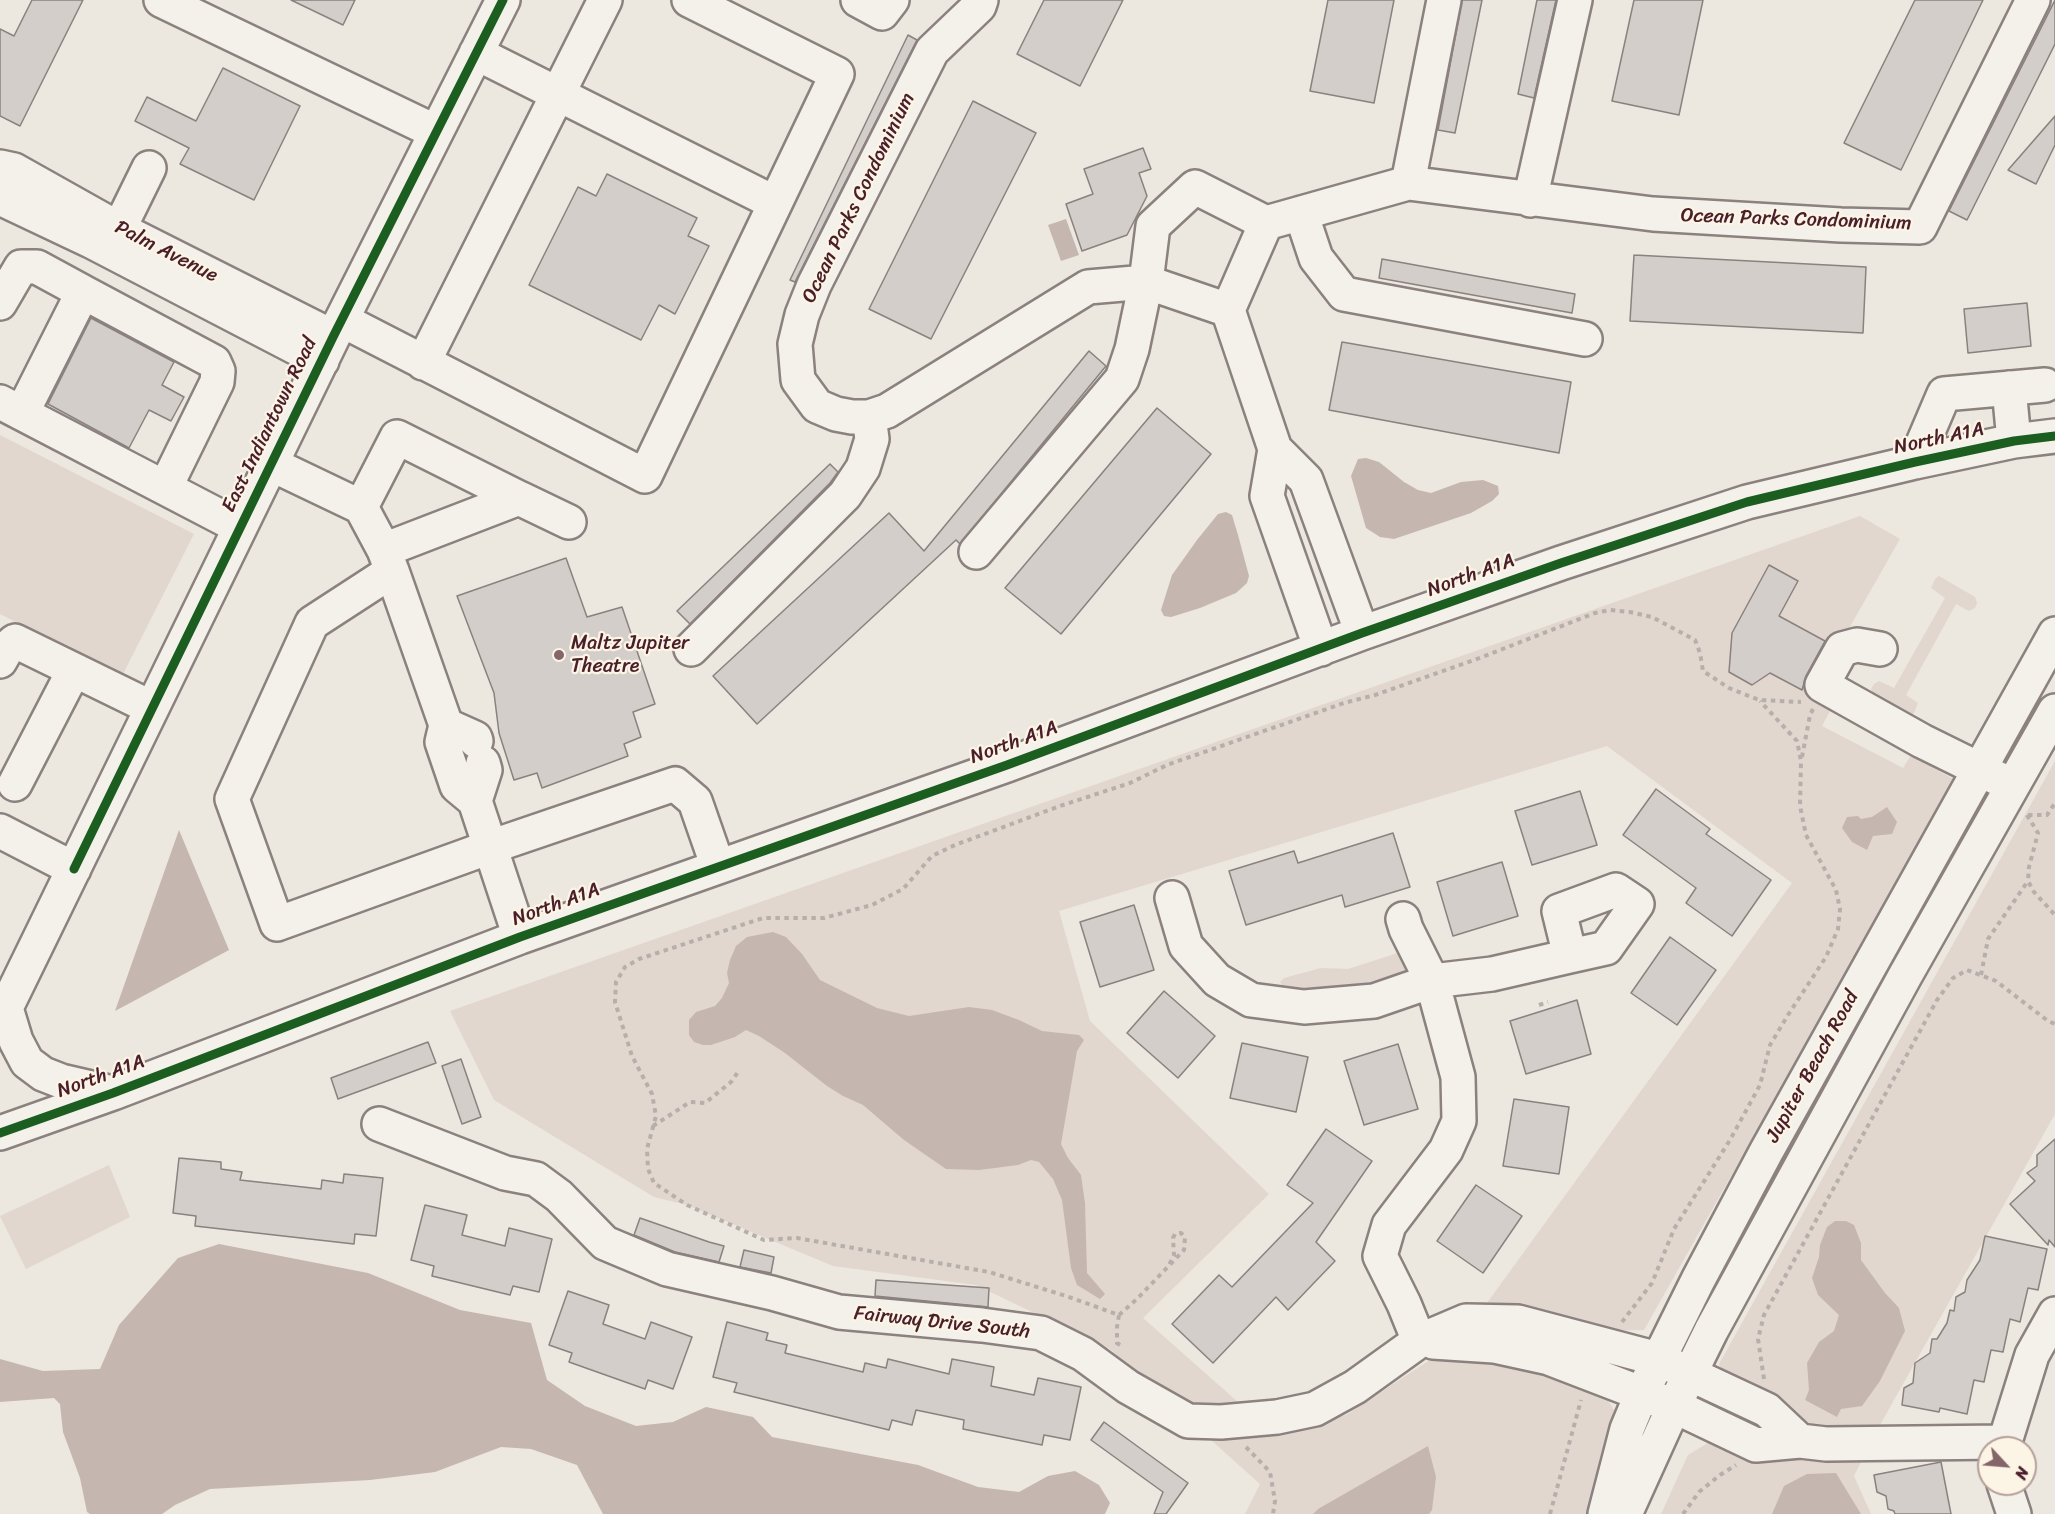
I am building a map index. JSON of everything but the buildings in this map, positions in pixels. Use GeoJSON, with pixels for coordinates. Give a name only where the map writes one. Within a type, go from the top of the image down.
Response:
{"type":"FeatureCollection","features":[{"type":"Feature","properties":{"kind":"street"},"geometry":{"type":"LineString","coordinates":[[161,0],[436,132]]}},
{"type":"Feature","properties":{"kind":"street","name":"East Indiantown Road"},"geometry":{"type":"LineString","coordinates":[[3,1014],[332,339],[502,0]]}},
{"type":"Feature","properties":{"kind":"street"},"geometry":{"type":"LineString","coordinates":[[423,363],[604,0]]}},
{"type":"Feature","properties":{"kind":"street"},"geometry":{"type":"LineString","coordinates":[[332,339],[423,363],[645,476],[837,74],[689,0]]}},
{"type":"Feature","properties":{"kind":"street"},"geometry":{"type":"LineString","coordinates":[[858,0],[882,13],[892,0]]}},
{"type":"Feature","properties":{"kind":"street","name":"Ocean Parks Condominium"},"geometry":{"type":"LineString","coordinates":[[981,0],[979,6],[932,51],[814,285],[802,315],[795,344],[798,380],[817,406],[836,414],[852,417],[869,417],[887,411],[1088,287],[1146,282],[1228,310]]}},
{"type":"Feature","properties":{"kind":"street"},"geometry":{"type":"LineString","coordinates":[[1408,183],[1444,0]]}},
{"type":"Feature","properties":{"kind":"street"},"geometry":{"type":"LineString","coordinates":[[1530,200],[1575,0]]}},
{"type":"Feature","properties":{"kind":"street","name":"Ocean Parks Condominium"},"geometry":{"type":"LineString","coordinates":[[1266,223],[1408,183],[1653,214],[1841,225],[1920,227],[2033,0]]}},
{"type":"Feature","properties":{"kind":"street"},"geometry":{"type":"LineString","coordinates":[[476,53],[775,203]]}},
{"type":"Feature","properties":{"kind":"street","name":"Palm Avenue"},"geometry":{"type":"LineString","coordinates":[[0,167],[14,170],[119,229],[332,339]]}},
{"type":"Feature","properties":{"kind":"street"},"geometry":{"type":"LineString","coordinates":[[119,229],[149,168]]}},
{"type":"Feature","properties":{"kind":"street"},"geometry":{"type":"LineString","coordinates":[[976,552],[1122,379],[1132,349],[1146,282],[1154,226],[1195,187],[1266,223],[1228,310],[1275,449],[1306,480],[1362,633]]}},
{"type":"Feature","properties":{"kind":"street","name":"Palm Avenue"},"geometry":{"type":"LineString","coordinates":[[0,198],[101,246],[332,339]]}},
{"type":"Feature","properties":{"kind":"street"},"geometry":{"type":"LineString","coordinates":[[1301,213],[1316,258],[1344,294],[1585,339]]}},
{"type":"Feature","properties":{"kind":"street"},"geometry":{"type":"LineString","coordinates":[[0,303],[21,267],[37,267],[214,362],[218,371],[217,382],[165,488]]}},
{"type":"Feature","properties":{"kind":"street"},"geometry":{"type":"LineString","coordinates":[[83,292],[11,407],[240,527]]}},
{"type":"Feature","properties":{"kind":"street"},"geometry":{"type":"LineString","coordinates":[[1915,462],[1944,394],[2044,385]]}},
{"type":"Feature","properties":{"kind":"street"},"geometry":{"type":"LineString","coordinates":[[2009,388],[2014,441]]}},
{"type":"Feature","properties":{"kind":"street"},"geometry":{"type":"LineString","coordinates":[[692,649],[845,495],[862,468],[872,439],[869,417]]}},
{"type":"Feature","properties":{"kind":"street","name":"North A1A"},"geometry":{"type":"LineString","coordinates":[[0,1133],[114,1093],[520,936],[1007,765],[1362,633],[1561,562],[1747,502],[1915,462],[2014,441],[2055,436]]}},
{"type":"Feature","properties":{"kind":"street"},"geometry":{"type":"LineString","coordinates":[[361,507],[397,437],[569,522]]}},
{"type":"Feature","properties":{"kind":"street"},"geometry":{"type":"LineString","coordinates":[[1275,449],[1267,496],[1321,649]]}},
{"type":"Feature","properties":{"kind":"street"},"geometry":{"type":"LineString","coordinates":[[271,464],[361,507],[388,560],[446,725],[442,742],[457,786],[475,801],[520,936]]}},
{"type":"Feature","properties":{"kind":"street"},"geometry":{"type":"LineString","coordinates":[[519,498],[388,560],[312,623],[232,799],[277,924],[490,847],[675,784],[695,801],[718,867]]}},
{"type":"Feature","properties":{"kind":"street","name":"Jupiter Beach Road"},"geometry":{"type":"LineString","coordinates":[[1605,1514],[1628,1429],[1642,1393],[1698,1280],[1766,1152],[2054,639]]}},
{"type":"Feature","properties":{"kind":"street"},"geometry":{"type":"LineString","coordinates":[[0,661],[8,647],[15,641],[152,708]]}},
{"type":"Feature","properties":{"kind":"street"},"geometry":{"type":"LineString","coordinates":[[1880,649],[1857,645],[1842,649],[1822,685],[1922,741],[2013,786]]}},
{"type":"Feature","properties":{"kind":"street"},"geometry":{"type":"LineString","coordinates":[[15,784],[74,670]]}},
{"type":"Feature","properties":{"kind":"street","name":"Jupiter Beach Road"},"geometry":{"type":"LineString","coordinates":[[1625,1514],[1711,1331],[1905,976],[2055,711]]}},
{"type":"Feature","properties":{"kind":"street"},"geometry":{"type":"LineString","coordinates":[[446,725],[475,738],[485,770],[475,801]]}},
{"type":"Feature","properties":{"kind":"street"},"geometry":{"type":"LineString","coordinates":[[0,831],[74,869]]}},
{"type":"Feature","properties":{"kind":"street"},"geometry":{"type":"LineString","coordinates":[[1172,898],[1186,946],[1216,980],[1251,1000],[1304,1007],[1374,1000],[1432,981],[1492,974],[1570,956]]}},
{"type":"Feature","properties":{"kind":"street"},"geometry":{"type":"LineString","coordinates":[[1403,919],[1432,981],[1458,1077],[1459,1120],[1446,1150],[1389,1225],[1380,1256],[1419,1341],[1494,1346],[1548,1358],[1674,1406],[1756,1444],[1800,1441],[1826,1444],[1977,1445]]}},
{"type":"Feature","properties":{"kind":"street"},"geometry":{"type":"LineString","coordinates":[[3,1014],[27,1062],[43,1074],[61,1081],[114,1093]]}},
{"type":"Feature","properties":{"kind":"street","name":"Fairway Drive South"},"geometry":{"type":"LineString","coordinates":[[379,1124],[505,1173],[536,1179],[559,1196],[605,1243],[667,1269],[772,1293],[840,1312],[982,1325],[1041,1333],[1083,1353],[1128,1387],[1188,1421],[1221,1422],[1277,1417],[1315,1409],[1355,1387],[1419,1341],[1466,1321],[1518,1322],[1658,1359],[1767,1410],[1800,1441]]}},
{"type":"Feature","properties":{"kind":"street"},"geometry":{"type":"LineString","coordinates":[[2006,1436],[2032,1355],[2055,1314]]}},
{"type":"Feature","properties":{"kind":"street"},"geometry":{"type":"LineString","coordinates":[[2008,1496],[2013,1514]]}},
{"type":"Feature","properties":{"kind":"path"},"geometry":{"type":"LineString","coordinates":[[1119,1315],[989,1272],[797,1238],[764,1240],[687,1204],[654,1183],[648,1169],[647,1149],[656,1116],[651,1094],[632,1056],[615,1002],[616,982],[625,967],[639,959],[763,918],[824,918],[872,905],[903,889],[932,856],[955,845],[1130,783],[1167,765],[1344,702],[1375,695],[1477,659],[1595,613],[1610,610],[1653,617],[1695,640],[1703,671],[1729,688],[1759,700],[1797,741],[1801,761]]}},
{"type":"Feature","properties":{"kind":"path"},"geometry":{"type":"LineString","coordinates":[[1609,1346],[1624,1317],[1652,1283],[1674,1229],[1730,1140],[1760,1085],[1770,1046],[1826,957],[1838,929],[1840,909],[1836,890],[1806,835],[1800,806],[1801,761],[1810,715],[1816,702]]}},
{"type":"Feature","properties":{"kind":"path"},"geometry":{"type":"LineString","coordinates":[[1981,975],[1988,939],[2028,881],[2029,867],[2038,833],[2026,815],[2047,815],[2055,803]]}},
{"type":"Feature","properties":{"kind":"path"},"geometry":{"type":"LineString","coordinates":[[2028,881],[2034,892],[2055,915]]}},
{"type":"Feature","properties":{"kind":"path"},"geometry":{"type":"LineString","coordinates":[[1767,1410],[1758,1340],[1764,1315],[1937,1000],[1953,978],[1967,970],[1996,981],[2055,1024]]}},
{"type":"Feature","properties":{"kind":"path"},"geometry":{"type":"LineString","coordinates":[[1539,1005],[1548,1002]]}},
{"type":"Feature","properties":{"kind":"path"},"geometry":{"type":"LineString","coordinates":[[653,1127],[690,1102],[705,1103],[730,1082],[738,1072]]}},
{"type":"Feature","properties":{"kind":"path"},"geometry":{"type":"LineString","coordinates":[[1124,1352],[1117,1343],[1119,1315],[1137,1299],[1184,1250],[1185,1237],[1181,1233],[1175,1234],[1173,1238],[1174,1255],[1169,1265]]}},
{"type":"Feature","properties":{"kind":"path"},"geometry":{"type":"LineString","coordinates":[[1550,1514],[1582,1396],[1593,1375]]}},
{"type":"Feature","properties":{"kind":"path"},"geometry":{"type":"LineString","coordinates":[[1221,1422],[1270,1472],[1275,1501],[1273,1514]]}},
{"type":"Feature","properties":{"kind":"path"},"geometry":{"type":"LineString","coordinates":[[1683,1514],[1699,1492],[1720,1474],[1749,1457],[1756,1444]]}},
{"type":"Feature","properties":{"kind":"shaded area"},"geometry":{"type":"Polygon","coordinates":[[[1066,219],[1079,255],[1061,261],[1048,225],[1066,219]]]}},
{"type":"Feature","properties":{"kind":"shaded area"},"geometry":{"type":"Polygon","coordinates":[[[0,435],[194,534],[122,676],[0,614],[0,435]]]}},
{"type":"Feature","properties":{"kind":"shaded area"},"geometry":{"type":"Polygon","coordinates":[[[1366,458],[1379,462],[1418,490],[1431,493],[1461,482],[1483,480],[1498,486],[1499,494],[1492,501],[1471,513],[1394,539],[1380,537],[1366,528],[1351,476],[1358,459],[1366,458]]]}},
{"type":"Feature","properties":{"kind":"shaded area"},"geometry":{"type":"Polygon","coordinates":[[[1226,512],[1232,515],[1238,535],[1249,576],[1247,583],[1236,593],[1200,608],[1171,617],[1164,616],[1161,610],[1172,575],[1218,514],[1226,512]]]}},
{"type":"Feature","properties":{"kind":"shaded area"},"geometry":{"type":"Polygon","coordinates":[[[1860,516],[1900,539],[1811,695],[1832,707],[1822,726],[1903,768],[1911,755],[1955,780],[1644,1330],[1599,1331],[1484,1307],[1792,883],[1607,746],[1059,911],[1090,1021],[1269,1194],[1143,1318],[1247,1410],[1281,1433],[1346,1415],[1439,1354],[1514,1358],[1602,1391],[1621,1421],[1588,1514],[1245,1514],[1260,1484],[1111,1350],[976,1285],[833,1266],[687,1205],[654,1197],[494,1100],[450,1011],[1860,516]]]}},
{"type":"Feature","properties":{"kind":"shaded area"},"geometry":{"type":"Polygon","coordinates":[[[1939,576],[1975,597],[1977,603],[1975,608],[1969,611],[1956,604],[1906,695],[1918,703],[1911,716],[1874,697],[1871,689],[1879,681],[1894,688],[1945,598],[1931,588],[1939,576]]]}},
{"type":"Feature","properties":{"kind":"shaded area"},"geometry":{"type":"Polygon","coordinates":[[[2055,761],[2055,1114],[1876,1432],[1799,1425],[1725,1377],[1719,1364],[2055,761]]]}},
{"type":"Feature","properties":{"kind":"shaded area"},"geometry":{"type":"Polygon","coordinates":[[[1887,807],[1897,822],[1892,834],[1873,836],[1867,850],[1852,842],[1842,828],[1847,817],[1858,816],[1861,819],[1872,817],[1887,807]]]}},
{"type":"Feature","properties":{"kind":"shaded area"},"geometry":{"type":"Polygon","coordinates":[[[179,830],[229,950],[115,1011],[179,830]]]}},
{"type":"Feature","properties":{"kind":"shaded area"},"geometry":{"type":"Polygon","coordinates":[[[773,932],[786,937],[802,954],[820,980],[877,1008],[909,1016],[969,1007],[992,1010],[1042,1031],[1079,1035],[1084,1040],[1077,1051],[1061,1144],[1081,1175],[1085,1203],[1087,1273],[1105,1294],[1100,1299],[1077,1285],[1071,1268],[1062,1200],[1053,1179],[1039,1162],[1031,1160],[1018,1165],[979,1170],[946,1169],[904,1140],[863,1105],[827,1086],[759,1036],[746,1030],[735,1037],[711,1045],[694,1042],[689,1035],[689,1020],[696,1012],[715,1006],[722,998],[729,983],[727,973],[736,946],[747,937],[773,932]]]}},
{"type":"Feature","properties":{"kind":"shaded area"},"geometry":{"type":"Polygon","coordinates":[[[1403,953],[1409,967],[1406,971],[1328,995],[1283,987],[1280,982],[1284,978],[1321,968],[1348,969],[1403,953]]]}},
{"type":"Feature","properties":{"kind":"shaded area"},"geometry":{"type":"Polygon","coordinates":[[[109,1165],[130,1217],[26,1269],[0,1216],[109,1165]]]}},
{"type":"Feature","properties":{"kind":"shaded area"},"geometry":{"type":"Polygon","coordinates":[[[1835,1221],[1846,1221],[1854,1225],[1861,1243],[1861,1260],[1899,1308],[1905,1331],[1880,1381],[1862,1406],[1841,1409],[1837,1417],[1805,1400],[1809,1390],[1807,1363],[1819,1342],[1834,1331],[1839,1315],[1818,1295],[1812,1278],[1827,1227],[1835,1221]]]}},
{"type":"Feature","properties":{"kind":"shaded area"},"geometry":{"type":"Polygon","coordinates":[[[219,1244],[368,1273],[460,1310],[531,1323],[547,1380],[585,1406],[636,1426],[673,1422],[706,1407],[753,1417],[772,1437],[918,1465],[978,1487],[1019,1492],[1048,1476],[1075,1471],[1099,1485],[1110,1503],[1105,1514],[603,1514],[577,1465],[531,1449],[501,1447],[435,1472],[370,1480],[210,1489],[175,1505],[162,1514],[90,1514],[87,1512],[80,1478],[63,1432],[60,1404],[54,1398],[0,1402],[0,1359],[43,1371],[100,1369],[119,1325],[178,1258],[219,1244]]]}},
{"type":"Feature","properties":{"kind":"shaded area"},"geometry":{"type":"Polygon","coordinates":[[[1713,1440],[1864,1456],[1854,1476],[1871,1514],[1661,1514],[1688,1455],[1713,1440]]]}},
{"type":"Feature","properties":{"kind":"shaded area"},"geometry":{"type":"Polygon","coordinates":[[[1428,1446],[1436,1477],[1432,1510],[1429,1514],[1313,1514],[1318,1509],[1428,1446]]]}},
{"type":"Feature","properties":{"kind":"shaded area"},"geometry":{"type":"Polygon","coordinates":[[[1836,1473],[1861,1514],[1772,1514],[1784,1486],[1807,1474],[1836,1473]]]}},
{"type":"Feature","properties":{"kind":"cycle path"},"geometry":{"type":"LineString","coordinates":[[74,869],[333,337],[503,0]]}},
{"type":"Feature","properties":{"kind":"cycle path"},"geometry":{"type":"LineString","coordinates":[[0,1133],[113,1093],[520,937],[1007,765],[1362,633],[1561,563],[1747,502],[1915,462],[2014,441],[2055,436]]}},
{"type":"Feature","properties":{"kind":"place","name":"Maltz Jupiter Theatre"},"geometry":{"type":"Point","coordinates":[559,655]}}]}
